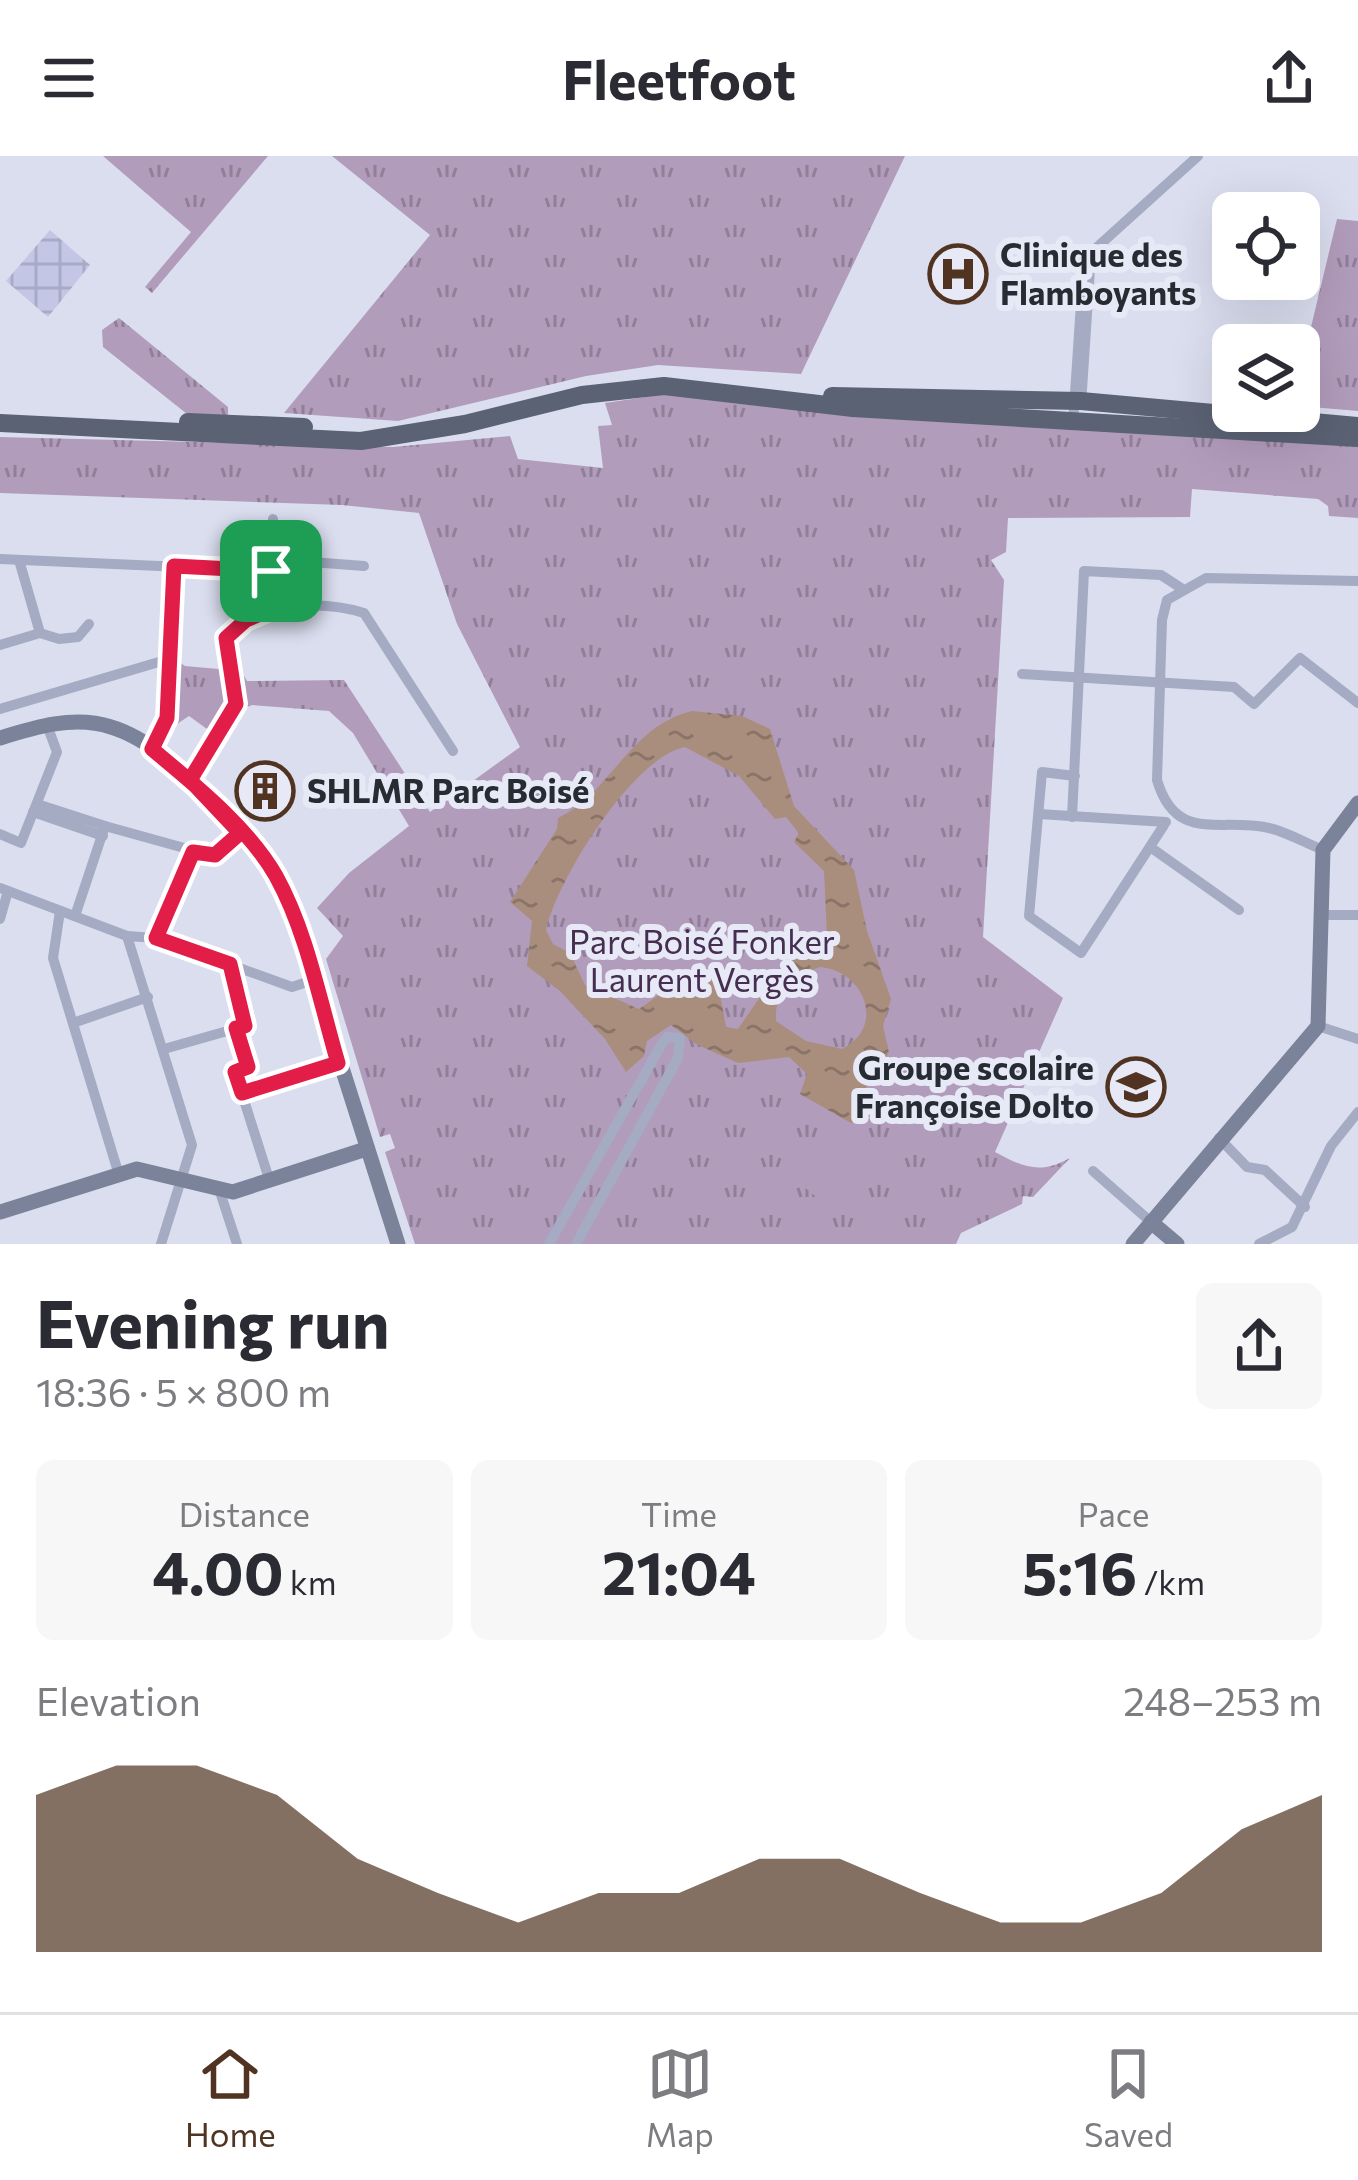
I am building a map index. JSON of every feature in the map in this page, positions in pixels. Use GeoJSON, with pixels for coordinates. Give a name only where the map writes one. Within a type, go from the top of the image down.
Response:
{"type":"FeatureCollection","features":[{"type":"Feature","properties":{"kind":"main road"},"geometry":{"type":"LineString","coordinates":[[0,423],[361,441],[638,387],[693,387],[1077,424],[1358,438]]}},
{"type":"Feature","properties":{"kind":"main road"},"geometry":{"type":"LineString","coordinates":[[816,401],[836,394],[1077,401],[1358,426]]}},
{"type":"Feature","properties":{"kind":"street"},"geometry":{"type":"LineString","coordinates":[[1077,424],[1090,253],[1198,156]]}},
{"type":"Feature","properties":{"kind":"street"},"geometry":{"type":"LineString","coordinates":[[272,609],[273,519]]}},
{"type":"Feature","properties":{"kind":"street"},"geometry":{"type":"LineString","coordinates":[[0,560],[364,566]]}},
{"type":"Feature","properties":{"kind":"street"},"geometry":{"type":"LineString","coordinates":[[19,560],[40,633]]}},
{"type":"Feature","properties":{"kind":"street"},"geometry":{"type":"LineString","coordinates":[[152,749],[167,718],[174,566]]}},
{"type":"Feature","properties":{"kind":"street"},"geometry":{"type":"LineString","coordinates":[[1072,818],[1084,571],[1160,575],[1181,588]]}},
{"type":"Feature","properties":{"kind":"street"},"geometry":{"type":"LineString","coordinates":[[1323,850],[1268,828],[1195,824],[1162,800],[1157,780],[1162,620],[1167,600],[1206,578],[1358,581]]}},
{"type":"Feature","properties":{"kind":"street"},"geometry":{"type":"LineString","coordinates":[[190,780],[236,704],[226,638],[246,620],[272,609],[364,613],[453,751]]}},
{"type":"Feature","properties":{"kind":"street"},"geometry":{"type":"LineString","coordinates":[[0,645],[40,633],[59,640],[78,637],[89,624]]}},
{"type":"Feature","properties":{"kind":"street"},"geometry":{"type":"LineString","coordinates":[[1022,674],[1234,687],[1254,704],[1300,658],[1358,703]]}},
{"type":"Feature","properties":{"kind":"street"},"geometry":{"type":"LineString","coordinates":[[0,709],[169,659]]}},
{"type":"Feature","properties":{"kind":"street"},"geometry":{"type":"LineString","coordinates":[[0,835],[21,843],[57,752],[47,725]]}},
{"type":"Feature","properties":{"kind":"street"},"geometry":{"type":"LineString","coordinates":[[0,738],[47,725],[109,726],[152,749],[190,780],[274,873],[313,980],[393,1243]]}},
{"type":"Feature","properties":{"kind":"street"},"geometry":{"type":"LineString","coordinates":[[1075,776],[1042,772],[1029,916],[1079,957],[1153,849],[1173,810]]}},
{"type":"Feature","properties":{"kind":"street"},"geometry":{"type":"LineString","coordinates":[[1132,1244],[1318,1026],[1323,850],[1358,803]]}},
{"type":"Feature","properties":{"kind":"street"},"geometry":{"type":"LineString","coordinates":[[35,808],[104,831],[215,855],[240,833]]}},
{"type":"Feature","properties":{"kind":"street"},"geometry":{"type":"LineString","coordinates":[[1039,814],[1164,824]]}},
{"type":"Feature","properties":{"kind":"street"},"geometry":{"type":"LineString","coordinates":[[75,916],[104,831]]}},
{"type":"Feature","properties":{"kind":"street"},"geometry":{"type":"LineString","coordinates":[[1153,849],[1239,910]]}},
{"type":"Feature","properties":{"kind":"street"},"geometry":{"type":"LineString","coordinates":[[156,938],[193,852]]}},
{"type":"Feature","properties":{"kind":"street"},"geometry":{"type":"LineString","coordinates":[[0,919],[4,890],[128,936],[156,938],[292,987],[313,980]]}},
{"type":"Feature","properties":{"kind":"street"},"geometry":{"type":"LineString","coordinates":[[60,911],[53,958],[119,1175]]}},
{"type":"Feature","properties":{"kind":"street"},"geometry":{"type":"LineString","coordinates":[[1319,915],[1358,915]]}},
{"type":"Feature","properties":{"kind":"street"},"geometry":{"type":"LineString","coordinates":[[128,936],[192,1145],[161,1244]]}},
{"type":"Feature","properties":{"kind":"street"},"geometry":{"type":"LineString","coordinates":[[164,1049],[245,1026],[230,964]]}},
{"type":"Feature","properties":{"kind":"street"},"geometry":{"type":"LineString","coordinates":[[73,1023],[148,997]]}},
{"type":"Feature","properties":{"kind":"street"},"geometry":{"type":"LineString","coordinates":[[1318,1026],[1358,1039]]}},
{"type":"Feature","properties":{"kind":"street"},"geometry":{"type":"LineString","coordinates":[[236,1028],[255,1088]]}},
{"type":"Feature","properties":{"kind":"street"},"geometry":{"type":"LineString","coordinates":[[549,1244],[660,1047],[667,1037],[680,1039],[678,1058],[576,1244]]}},
{"type":"Feature","properties":{"kind":"street"},"geometry":{"type":"LineString","coordinates":[[242,1093],[338,1063]]}},
{"type":"Feature","properties":{"kind":"street"},"geometry":{"type":"LineString","coordinates":[[248,1067],[235,1072],[270,1182]]}},
{"type":"Feature","properties":{"kind":"street"},"geometry":{"type":"LineString","coordinates":[[1259,1244],[1292,1227],[1331,1146],[1358,1112]]}},
{"type":"Feature","properties":{"kind":"street"},"geometry":{"type":"LineString","coordinates":[[1219,1138],[1247,1167],[1265,1170],[1305,1207]]}},
{"type":"Feature","properties":{"kind":"street"},"geometry":{"type":"LineString","coordinates":[[0,1212],[144,1169],[220,1192],[270,1182],[366,1149]]}},
{"type":"Feature","properties":{"kind":"street"},"geometry":{"type":"LineString","coordinates":[[1093,1171],[1177,1244]]}},
{"type":"Feature","properties":{"kind":"street"},"geometry":{"type":"LineString","coordinates":[[220,1192],[236,1244]]}},
{"type":"Feature","properties":{"kind":"green space"},"geometry":{"type":"Polygon","coordinates":[[[103,156],[268,156],[152,293],[145,287],[191,232],[103,156]]]}},
{"type":"Feature","properties":{"kind":"green space"},"geometry":{"type":"Polygon","coordinates":[[[332,156],[905,156],[801,374],[658,365],[586,376],[398,421],[284,413],[430,235],[332,156]]]}},
{"type":"Feature","properties":{"kind":"green space"},"geometry":{"type":"Polygon","coordinates":[[[1337,219],[1358,221],[1358,411],[1320,408],[1320,324],[1312,324],[1337,219]]]}},
{"type":"Feature","properties":{"kind":"green space"},"geometry":{"type":"Polygon","coordinates":[[[119,318],[228,407],[228,417],[187,414],[103,347],[102,330],[119,318]]]}},
{"type":"Feature","properties":{"kind":"green space","name":"Parc Boisé Fonker Laurent Vergès"},"geometry":{"type":"Polygon","coordinates":[[[666,394],[1358,446],[1358,518],[1329,516],[1328,506],[1318,499],[1192,489],[1190,517],[1008,518],[1006,552],[991,560],[1004,580],[983,937],[1063,998],[995,1152],[1032,1167],[1070,1158],[1033,1197],[1023,1196],[1022,1204],[961,1233],[956,1244],[415,1244],[385,1152],[395,1148],[390,1134],[380,1137],[326,959],[343,936],[317,908],[349,873],[409,826],[353,733],[329,711],[252,705],[243,709],[225,742],[189,716],[171,728],[176,660],[185,666],[241,671],[247,681],[344,680],[430,812],[520,747],[457,624],[419,513],[342,505],[0,493],[0,437],[393,447],[510,436],[518,459],[603,468],[598,426],[612,425],[605,403],[666,394]]]}},
{"type":"Feature","properties":{"kind":"green space"},"geometry":{"type":"Polygon","coordinates":[[[827,1137],[857,1156],[874,1159],[848,1193],[820,1200],[803,1186],[804,1169],[827,1137]]]}},
{"type":"Feature","properties":{"kind":"shaded area"},"geometry":{"type":"Polygon","coordinates":[[[50,230],[90,265],[48,317],[6,281],[50,230]]]}},
{"type":"Feature","properties":{"kind":"water"},"geometry":{"type":"Polygon","coordinates":[[[692,711],[742,716],[770,729],[794,806],[854,870],[867,931],[891,999],[883,1026],[889,1052],[864,1091],[871,1116],[851,1123],[800,1094],[807,1074],[789,1057],[738,1063],[696,1044],[671,1025],[647,1041],[644,1056],[626,1072],[605,1039],[560,991],[527,966],[532,921],[510,902],[557,829],[558,818],[592,793],[636,745],[670,719],[692,711]],[[685,747],[665,756],[621,796],[581,853],[546,930],[553,944],[570,953],[585,985],[639,1009],[697,968],[719,988],[726,1027],[738,1029],[784,962],[827,936],[824,871],[794,842],[799,833],[786,817],[775,819],[739,776],[685,747]],[[820,967],[787,986],[778,1001],[776,1021],[806,1041],[842,1049],[864,1027],[864,1001],[848,978],[820,967]]]}},
{"type":"Feature","properties":{"kind":"place","name":"Clinique des Flamboyants"},"geometry":{"type":"Point","coordinates":[958,274]}},
{"type":"Feature","properties":{"kind":"place","name":"SHLMR Parc Boisé"},"geometry":{"type":"Point","coordinates":[265,791]}},
{"type":"Feature","properties":{"kind":"place","name":"Groupe scolaire Françoise Dolto"},"geometry":{"type":"Point","coordinates":[1136,1087]}},
{"type":"Feature","properties":{"kind":"route"},"geometry":{"type":"LineString","coordinates":[[271,571],[174,566],[167,718],[152,749],[190,780],[240,833],[274,873],[295,920],[338,1063],[242,1093],[235,1072],[248,1067],[236,1028],[245,1026],[230,964],[156,938],[193,852],[213,856],[240,833],[232,824],[190,780],[236,704],[237,680],[226,638],[246,620],[272,609],[271,571]]}}]}
